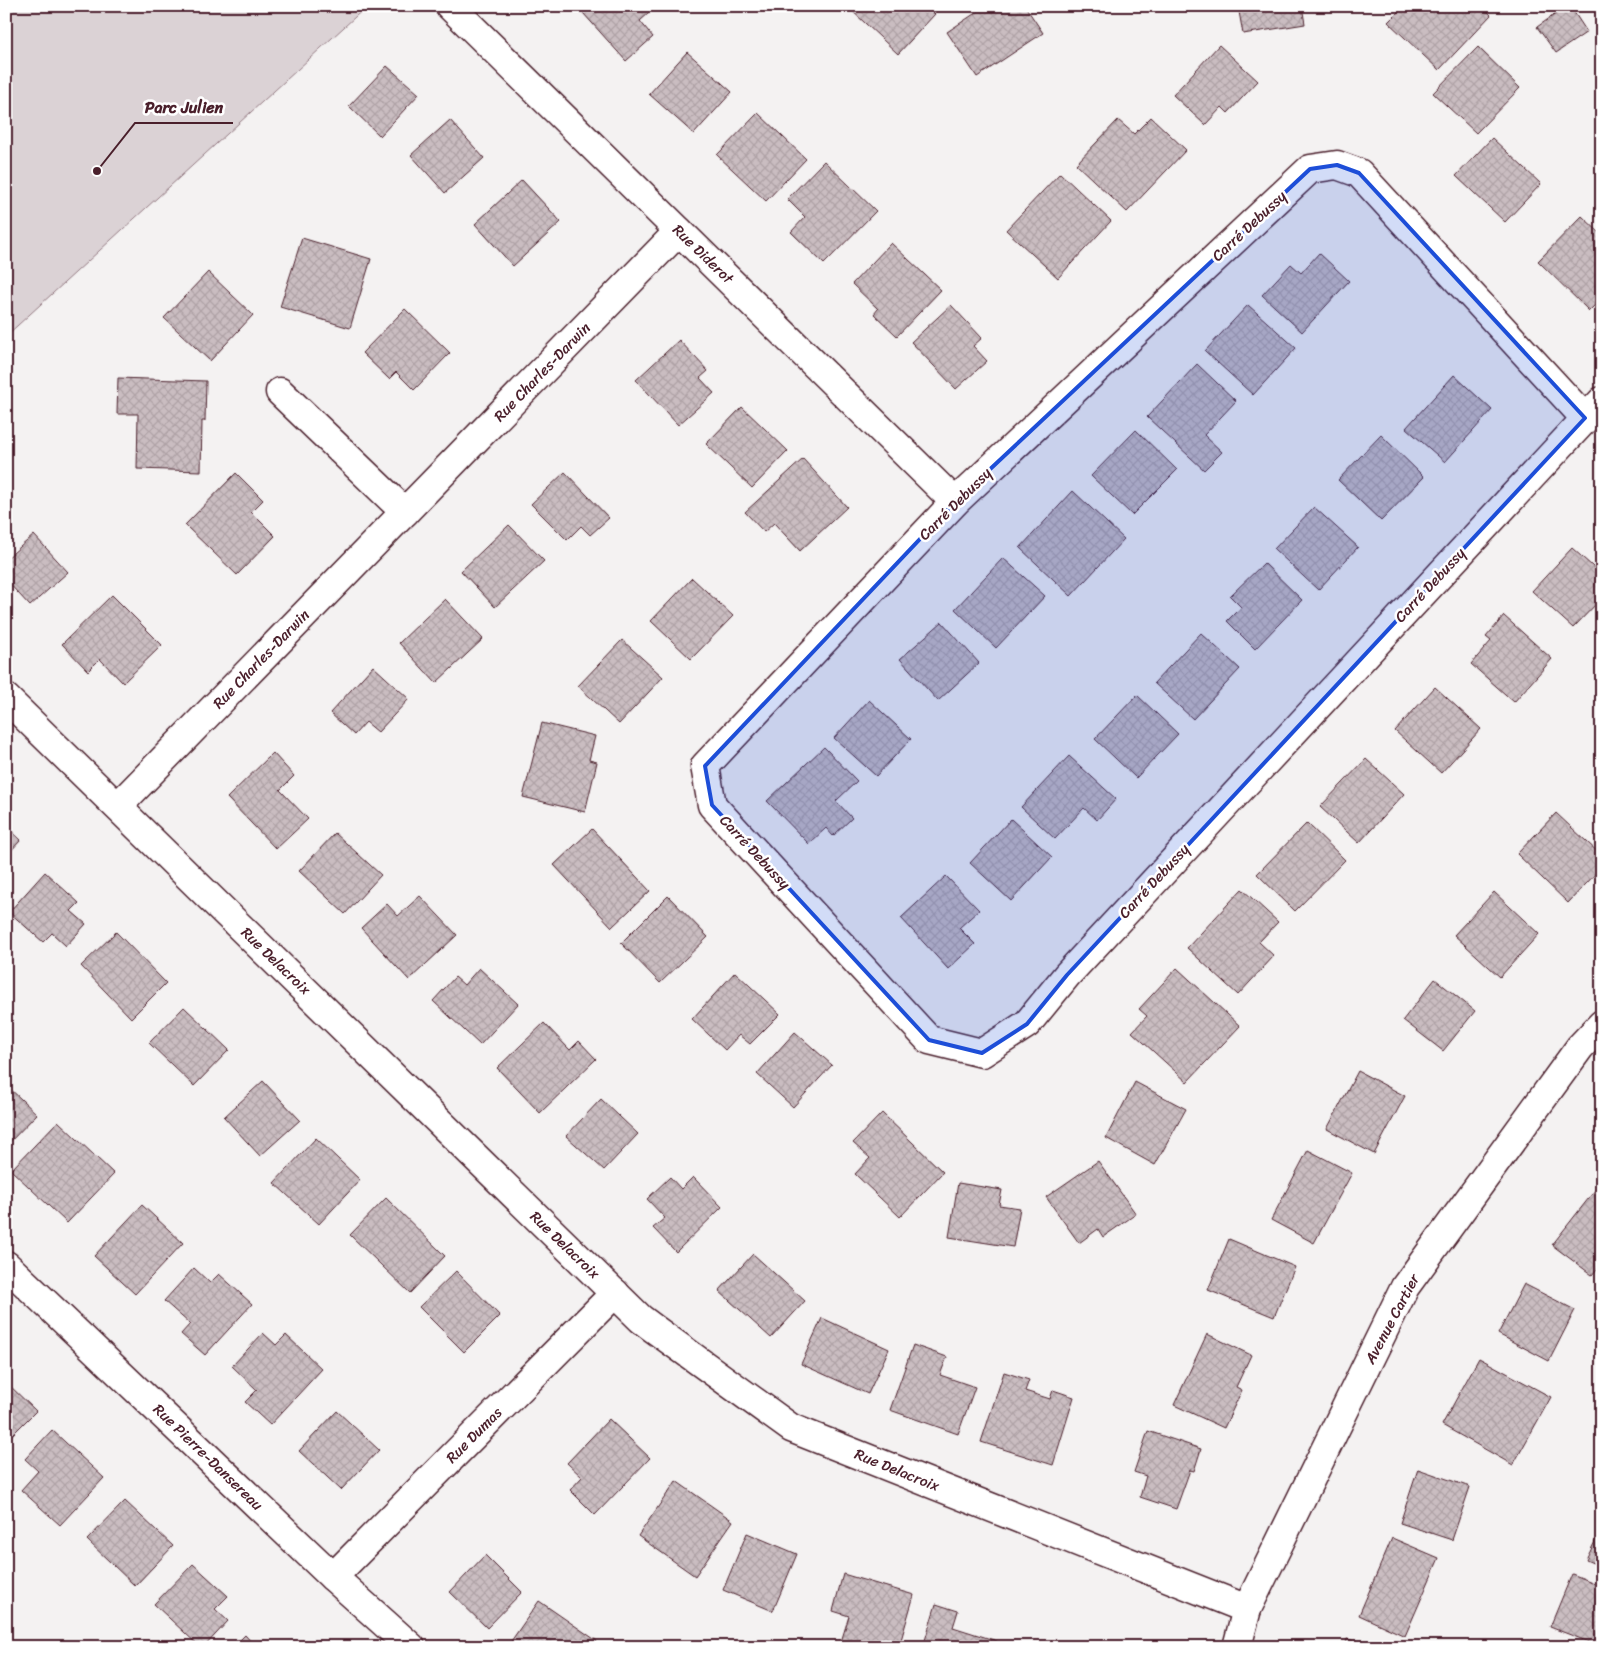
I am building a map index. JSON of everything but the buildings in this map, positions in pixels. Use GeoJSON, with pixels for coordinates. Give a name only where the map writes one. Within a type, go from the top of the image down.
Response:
{"type":"FeatureCollection","features":[{"type":"Feature","properties":{"kind":"street","name":"Rue Diderot"},"geometry":{"type":"LineString","coordinates":[[450,6],[955,502]]}},
{"type":"Feature","properties":{"kind":"street","name":"Carré Debussy"},"geometry":{"type":"LineString","coordinates":[[1337,165],[1359,173],[1593,410],[1067,975],[1026,1024],[982,1053],[930,1040],[712,805],[706,766],[955,502],[1310,169],[1337,165]]}},
{"type":"Feature","properties":{"kind":"street","name":"Rue Charles-Darwin"},"geometry":{"type":"LineString","coordinates":[[118,806],[679,231]]}},
{"type":"Feature","properties":{"kind":"street"},"geometry":{"type":"LineString","coordinates":[[280,392],[405,512]]}},
{"type":"Feature","properties":{"kind":"street","name":"Rue Delacroix"},"geometry":{"type":"LineString","coordinates":[[6,698],[641,1319],[791,1428],[1247,1609]]}},
{"type":"Feature","properties":{"kind":"street","name":"Avenue Cartier"},"geometry":{"type":"LineString","coordinates":[[1237,1647],[1247,1609],[1405,1287],[1580,1047],[1602,1024]]}},
{"type":"Feature","properties":{"kind":"street","name":"Rue Pierre-Dansereau"},"geometry":{"type":"LineString","coordinates":[[6,1265],[333,1577],[411,1647]]}},
{"type":"Feature","properties":{"kind":"street","name":"Rue Dumas"},"geometry":{"type":"LineString","coordinates":[[333,1577],[615,1293]]}},
{"type":"Feature","properties":{"kind":"highlighted area"},"geometry":{"type":"Polygon","coordinates":[[[1337,165],[1359,173],[1585,418],[1067,975],[1027,1024],[982,1053],[929,1040],[712,805],[705,766],[955,502],[1310,169],[1337,165]]]}},
{"type":"Feature","properties":{"kind":"shaded area"},"geometry":{"type":"Polygon","coordinates":[[[6,6],[367,6],[6,336],[6,6]]]}},
{"type":"Feature","properties":{"kind":"place","name":"Parc Julien"},"geometry":{"type":"Point","coordinates":[97,171]}}]}
